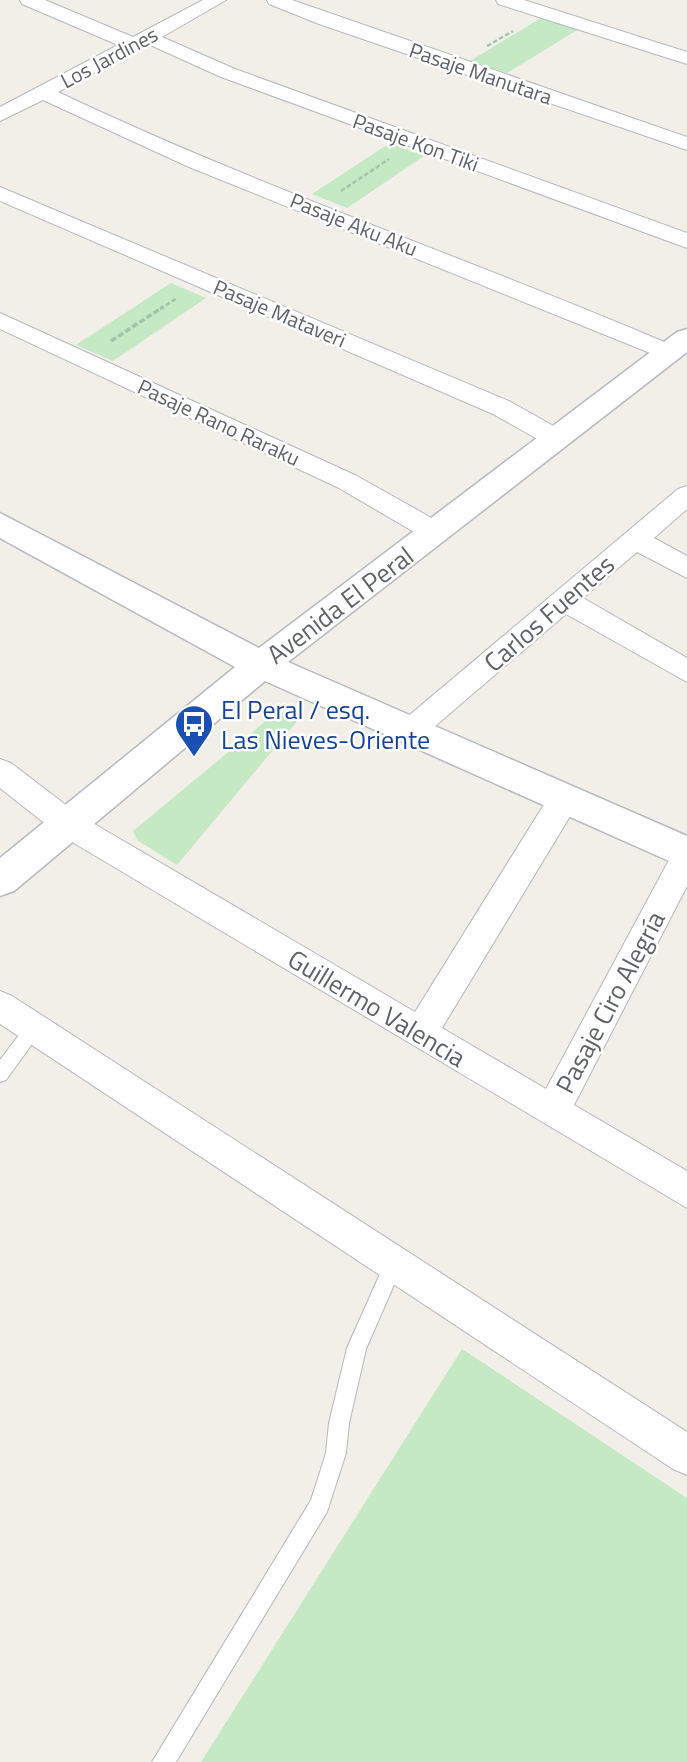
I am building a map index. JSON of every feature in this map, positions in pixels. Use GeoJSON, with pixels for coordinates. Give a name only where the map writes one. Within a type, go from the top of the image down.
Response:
{"type":"FeatureCollection","features":[{"type":"Feature","properties":{"kind":"street","name":"Pasaje Kon Tiki"},"geometry":{"type":"LineString","coordinates":[[29,0],[687,242]]}},
{"type":"Feature","properties":{"kind":"street","name":"Los Jardines"},"geometry":{"type":"LineString","coordinates":[[0,115],[25,95],[140,41],[217,0]]}},
{"type":"Feature","properties":{"kind":"street","name":"Pasaje Manutara"},"geometry":{"type":"LineString","coordinates":[[276,0],[339,25],[687,144]]}},
{"type":"Feature","properties":{"kind":"street"},"geometry":{"type":"LineString","coordinates":[[505,0],[687,58]]}},
{"type":"Feature","properties":{"kind":"street","name":"Pasaje Aku Aku"},"geometry":{"type":"LineString","coordinates":[[25,95],[125,132],[562,306],[677,345]]}},
{"type":"Feature","properties":{"kind":"street","name":"Pasaje Mataveri"},"geometry":{"type":"LineString","coordinates":[[0,193],[502,408],[557,439]]}},
{"type":"Feature","properties":{"kind":"street","name":"Pasaje Rano Raraku"},"geometry":{"type":"LineString","coordinates":[[0,320],[348,482],[435,532]]}},
{"type":"Feature","properties":{"kind":"street","name":"Avenida El Peral"},"geometry":{"type":"LineString","coordinates":[[0,880],[261,665],[677,345]]}},
{"type":"Feature","properties":{"kind":"street","name":"Carlos Fuentes"},"geometry":{"type":"LineString","coordinates":[[410,731],[687,495]]}},
{"type":"Feature","properties":{"kind":"street"},"geometry":{"type":"LineString","coordinates":[[0,524],[261,665],[687,855]]}},
{"type":"Feature","properties":{"kind":"street"},"geometry":{"type":"LineString","coordinates":[[635,539],[687,568]]}},
{"type":"Feature","properties":{"kind":"street"},"geometry":{"type":"LineString","coordinates":[[564,600],[687,671]]}},
{"type":"Feature","properties":{"kind":"street","name":"Guillermo Valencia"},"geometry":{"type":"LineString","coordinates":[[0,771],[68,824],[553,1111],[686,1186]]}},
{"type":"Feature","properties":{"kind":"street"},"geometry":{"type":"LineString","coordinates":[[420,1033],[564,799]]}},
{"type":"Feature","properties":{"kind":"street","name":"Pasaje Ciro Alegría"},"geometry":{"type":"LineString","coordinates":[[553,1111],[687,855]]}},
{"type":"Feature","properties":{"kind":"street"},"geometry":{"type":"LineString","coordinates":[[0,1006],[687,1455]]}},
{"type":"Feature","properties":{"kind":"lane"},"geometry":{"type":"LineString","coordinates":[[0,1074],[34,1028]]}},
{"type":"Feature","properties":{"kind":"lane"},"geometry":{"type":"LineString","coordinates":[[163,1762],[320,1505],[335,1453],[339,1423],[357,1348],[394,1264]]}},
{"type":"Feature","properties":{"kind":"path"},"geometry":{"type":"LineString","coordinates":[[314,208],[416,142]]}},
{"type":"Feature","properties":{"kind":"path"},"geometry":{"type":"LineString","coordinates":[[84,359],[205,281]]}},
{"type":"Feature","properties":{"kind":"green space"},"geometry":{"type":"Polygon","coordinates":[[[541,18],[577,30],[507,73],[470,61],[541,18]]]}},
{"type":"Feature","properties":{"kind":"green space"},"geometry":{"type":"Polygon","coordinates":[[[390,143],[424,156],[347,208],[312,194],[390,143]]]}},
{"type":"Feature","properties":{"kind":"green space"},"geometry":{"type":"Polygon","coordinates":[[[171,283],[206,298],[113,361],[76,345],[171,283]]]}},
{"type":"Feature","properties":{"kind":"green space"},"geometry":{"type":"Polygon","coordinates":[[[278,711],[298,720],[177,865],[137,840],[133,831],[278,711]]]}},
{"type":"Feature","properties":{"kind":"green space"},"geometry":{"type":"Polygon","coordinates":[[[462,1349],[687,1498],[687,1762],[201,1762],[462,1349]]]}},
{"type":"Feature","properties":{"kind":"place","name":"El Peral / esq. Las Nieves-Oriente"},"geometry":{"type":"Point","coordinates":[194,758]}}]}
